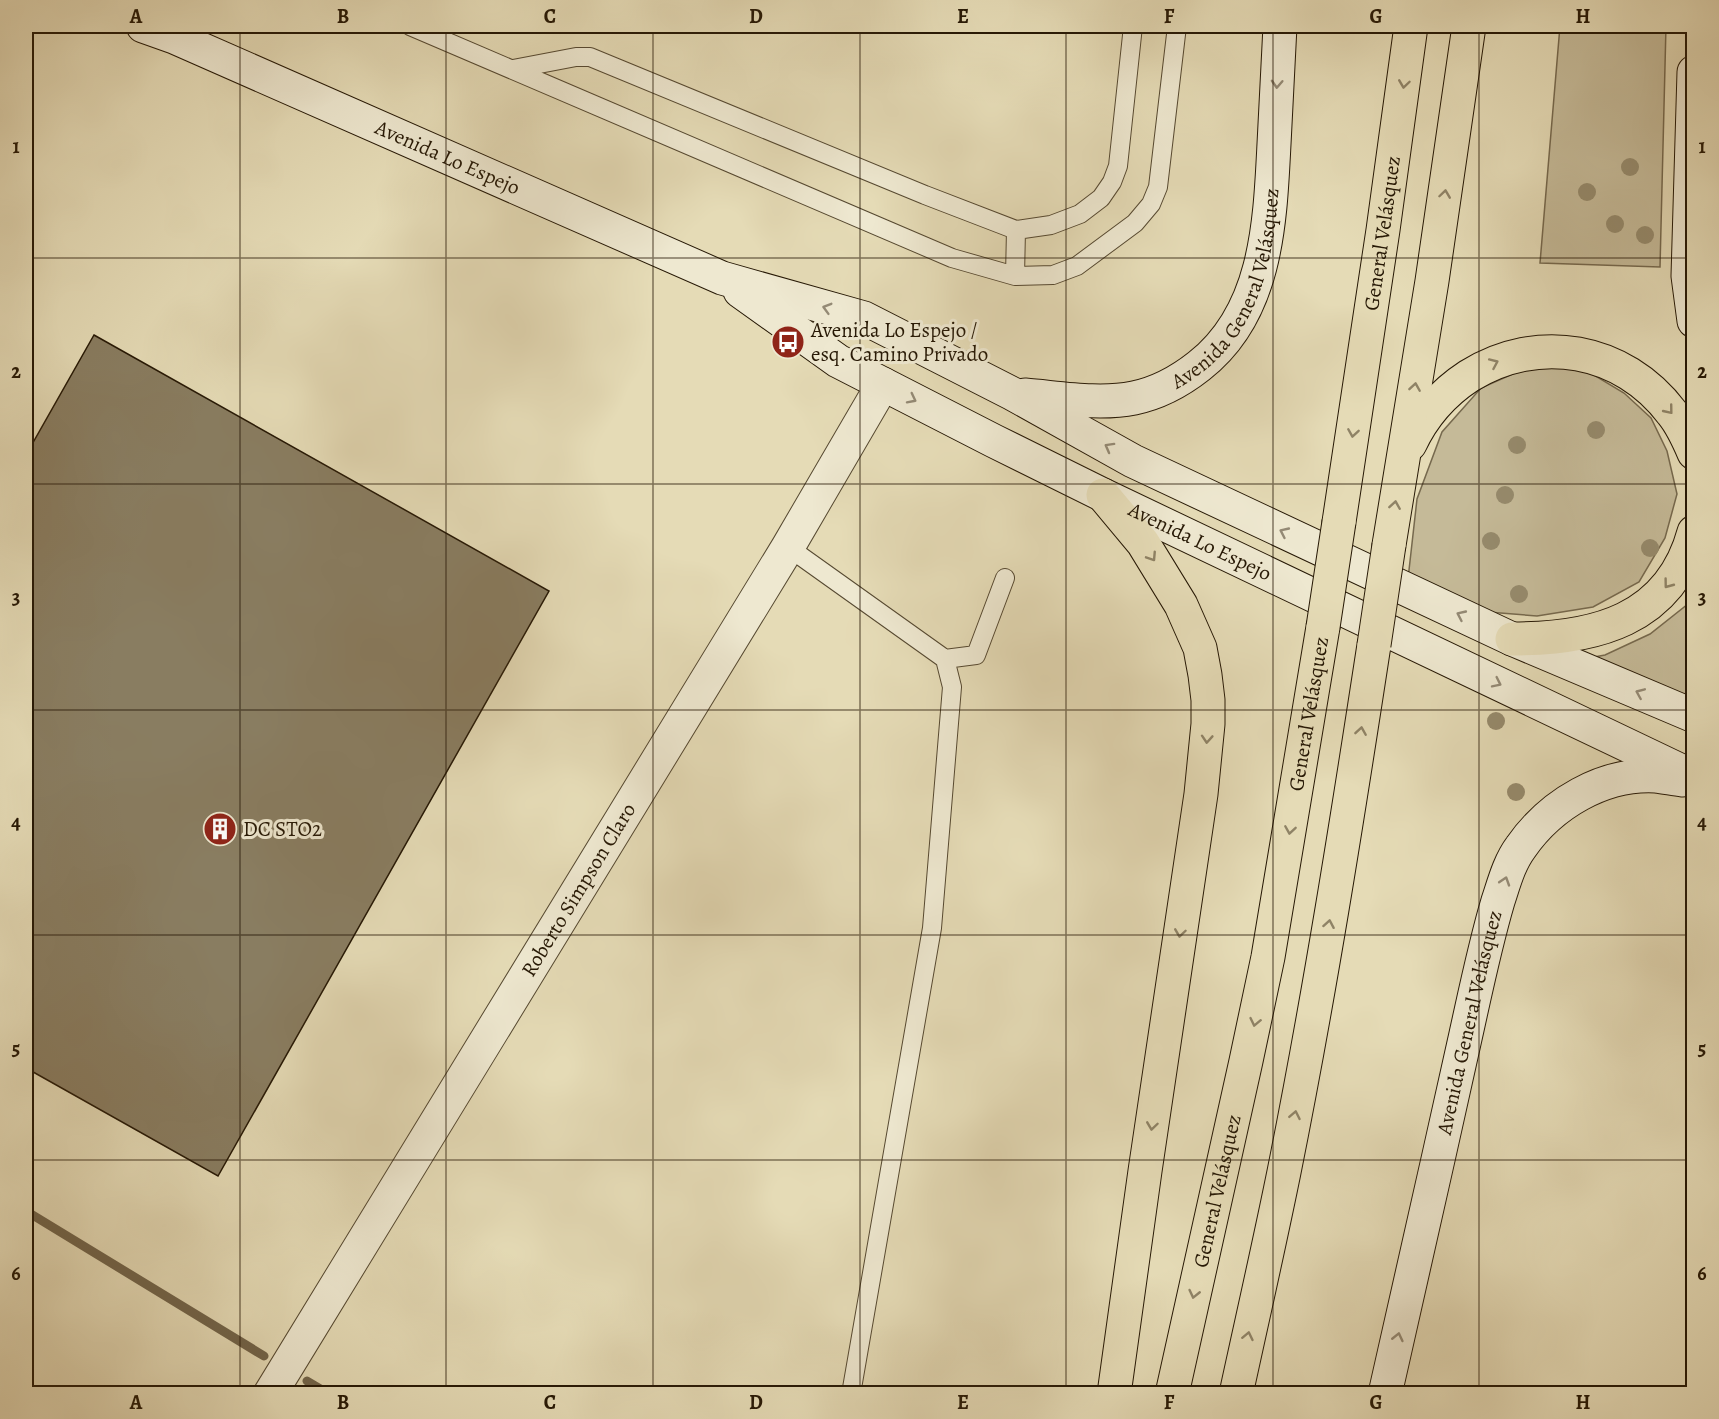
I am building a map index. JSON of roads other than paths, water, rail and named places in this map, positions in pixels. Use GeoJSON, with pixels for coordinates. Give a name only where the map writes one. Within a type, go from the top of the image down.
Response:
{"type":"FeatureCollection","features":[{"type":"Feature","properties":{"kind":"highway","name":"General Velásquez"},"geometry":{"type":"LineString","coordinates":[[1172,1394],[1268,957],[1323,627],[1383,230],[1411,26]]}},
{"type":"Feature","properties":{"kind":"highway"},"geometry":{"type":"LineString","coordinates":[[1236,1394],[1284,1173],[1335,890],[1432,281],[1469,26]]}},
{"type":"Feature","properties":{"kind":"highway"},"geometry":{"type":"LineString","coordinates":[[1402,465],[1411,441],[1424,419],[1440,399],[1460,382],[1503,359],[1527,353],[1550,351],[1597,358],[1639,380],[1673,414],[1686,434],[1694,453]]}},
{"type":"Feature","properties":{"kind":"highway"},"geometry":{"type":"LineString","coordinates":[[1103,495],[1143,543],[1181,605],[1200,648],[1206,675],[1208,700],[1201,794],[1114,1394]]}},
{"type":"Feature","properties":{"kind":"highway"},"geometry":{"type":"LineString","coordinates":[[1512,639],[1565,637],[1591,631],[1634,615],[1664,590],[1686,555],[1694,532]]}},
{"type":"Feature","properties":{"kind":"main road","name":"Avenida Lo Espejo"},"geometry":{"type":"LineString","coordinates":[[143,26],[163,31],[722,278],[864,318],[1013,394],[1133,461],[1512,639],[1694,716]]}},
{"type":"Feature","properties":{"kind":"main road","name":"Avenida General Velásquez"},"geometry":{"type":"LineString","coordinates":[[1013,394],[1107,402],[1135,398],[1162,389],[1186,376],[1223,344],[1238,324],[1257,282],[1268,223],[1280,26]]}},
{"type":"Feature","properties":{"kind":"main road"},"geometry":{"type":"LineString","coordinates":[[1694,72],[1689,276],[1694,321]]}},
{"type":"Feature","properties":{"kind":"main road","name":"Avenida Lo Espejo"},"geometry":{"type":"LineString","coordinates":[[722,278],[838,361],[1103,495],[1694,779]]}},
{"type":"Feature","properties":{"kind":"main road","name":"Roberto Simpson Claro"},"geometry":{"type":"LineString","coordinates":[[270,1394],[788,547],[883,384]]}},
{"type":"Feature","properties":{"kind":"main road"},"geometry":{"type":"LineString","coordinates":[[1615,740],[1646,743],[1694,759]]}},
{"type":"Feature","properties":{"kind":"main road","name":"Avenida General Velásquez"},"geometry":{"type":"LineString","coordinates":[[1385,1394],[1487,937],[1511,864],[1535,828],[1577,795],[1601,784],[1628,778],[1655,776],[1694,779]]}},
{"type":"Feature","properties":{"kind":"lane"},"geometry":{"type":"LineString","coordinates":[[410,26],[952,258],[1015,276],[1053,275],[1077,266],[1135,223],[1151,204],[1158,187],[1177,26]]}},
{"type":"Feature","properties":{"kind":"lane"},"geometry":{"type":"LineString","coordinates":[[513,69],[576,57],[590,57],[925,195],[1016,230],[1051,225],[1080,214],[1101,198],[1112,182],[1118,166],[1133,26]]}},
{"type":"Feature","properties":{"kind":"lane"},"geometry":{"type":"LineString","coordinates":[[1015,276],[1016,230]]}},
{"type":"Feature","properties":{"kind":"lane"},"geometry":{"type":"LineString","coordinates":[[788,547],[945,659],[952,687],[932,928],[851,1394]]}},
{"type":"Feature","properties":{"kind":"lane"},"geometry":{"type":"LineString","coordinates":[[945,659],[976,655],[1005,578]]}},
{"type":"Feature","properties":{"kind":"waterway"},"geometry":{"type":"LineString","coordinates":[[26,1211],[264,1356]]}},
{"type":"Feature","properties":{"kind":"waterway"},"geometry":{"type":"LineString","coordinates":[[307,1381],[329,1394]]}},
{"type":"Feature","properties":{"kind":"place","name":"Avenida Lo Espejo / esq. Camino Privado"},"geometry":{"type":"Point","coordinates":[788,342]}},
{"type":"Feature","properties":{"kind":"place","name":"DC STO2"},"geometry":{"type":"Point","coordinates":[220,829]}}]}
